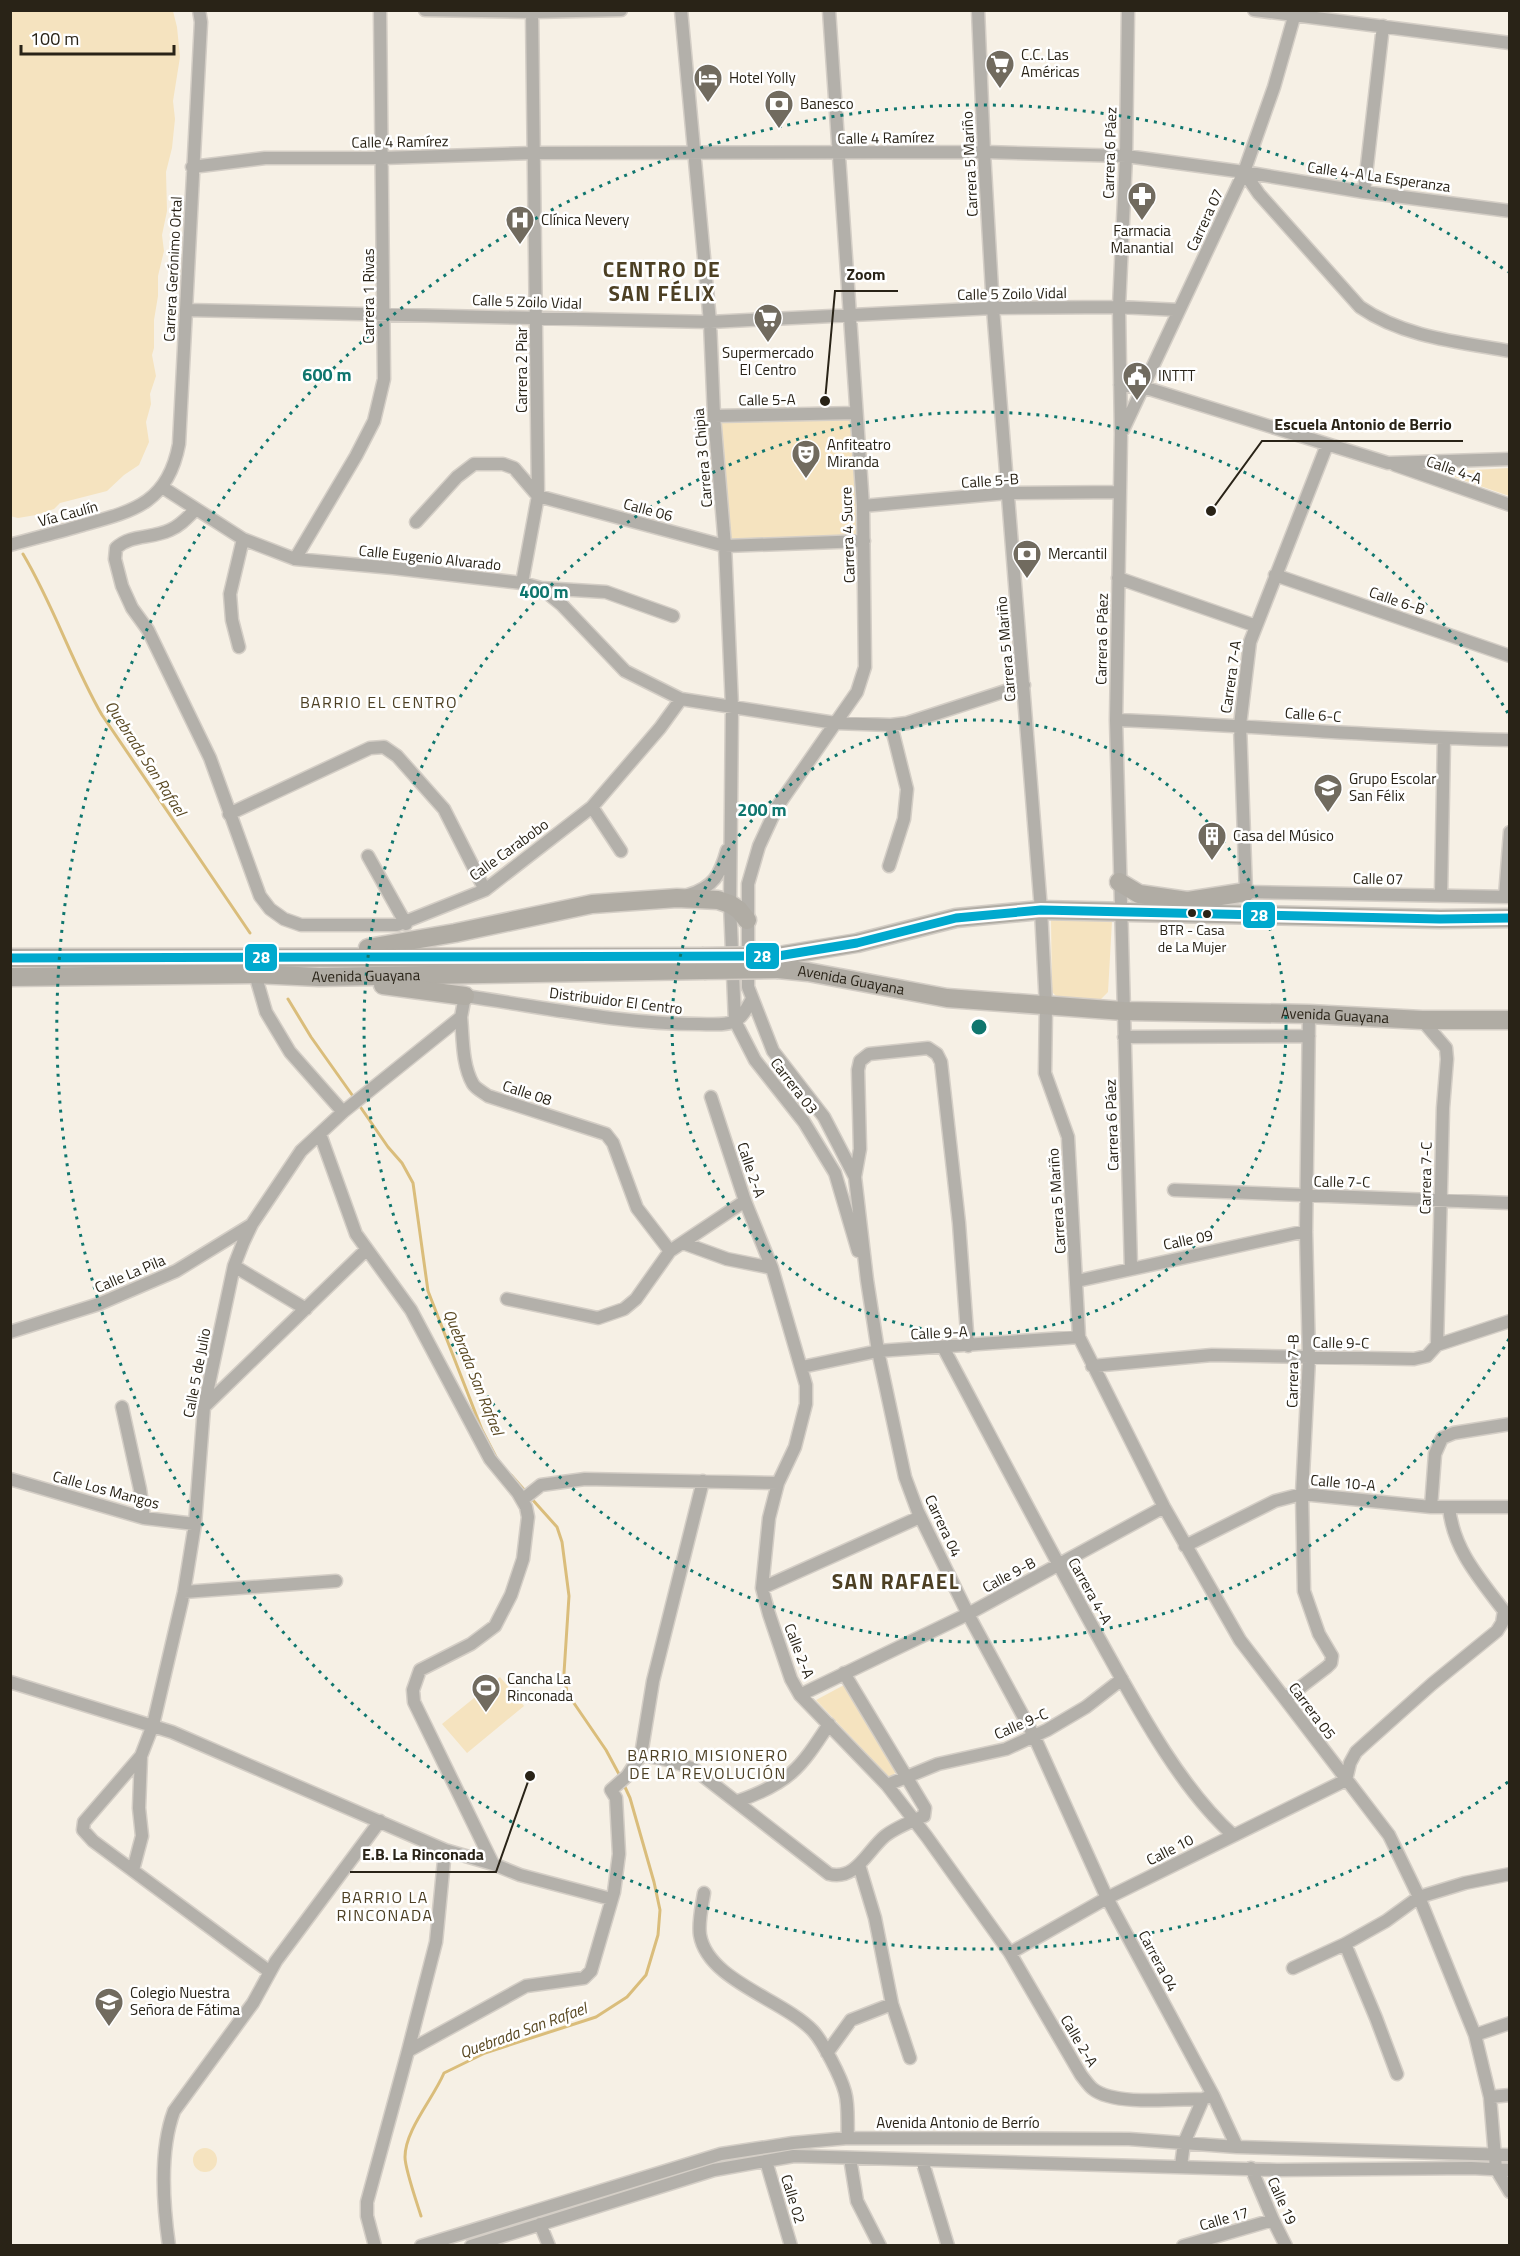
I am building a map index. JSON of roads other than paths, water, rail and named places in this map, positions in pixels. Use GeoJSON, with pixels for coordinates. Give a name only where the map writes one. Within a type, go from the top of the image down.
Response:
{"type":"FeatureCollection","features":[{"type":"Feature","properties":{"kind":"highway"},"geometry":{"type":"LineString","coordinates":[[1119,882],[1140,894],[1187,901],[1221,914]]}},
{"type":"Feature","properties":{"kind":"highway"},"geometry":{"type":"LineString","coordinates":[[1153,912],[1187,901],[1246,892]]}},
{"type":"Feature","properties":{"kind":"highway"},"geometry":{"type":"LineString","coordinates":[[317,957],[455,933],[592,904],[677,898],[718,900],[739,910],[747,920]]}},
{"type":"Feature","properties":{"kind":"highway","name":"Avenida Guayana"},"geometry":{"type":"LineString","coordinates":[[10,977],[255,974],[319,977],[778,962],[956,918],[1041,910],[1440,919],[1509,918]]}},
{"type":"Feature","properties":{"kind":"highway","name":"Avenida Guayana"},"geometry":{"type":"LineString","coordinates":[[10,958],[317,957],[703,964]]}},
{"type":"Feature","properties":{"kind":"highway","name":"Avenida Guayana"},"geometry":{"type":"LineString","coordinates":[[778,962],[808,972],[947,998],[1123,1011],[1309,1014],[1422,1020],[1509,1020]]}},
{"type":"Feature","properties":{"kind":"highway"},"geometry":{"type":"LineString","coordinates":[[319,977],[465,996]]}},
{"type":"Feature","properties":{"kind":"street","name":"Carrera Gerónimo Ortal"},"geometry":{"type":"LineString","coordinates":[[133,510],[148,501],[162,487],[173,470],[179,444],[200,10]]}},
{"type":"Feature","properties":{"kind":"street","name":"Carrera 1 Rivas"},"geometry":{"type":"LineString","coordinates":[[295,559],[374,421],[384,379],[380,10]]}},
{"type":"Feature","properties":{"kind":"street"},"geometry":{"type":"LineString","coordinates":[[425,10],[621,10]]}},
{"type":"Feature","properties":{"kind":"street","name":"Carrera 3 Chipia"},"geometry":{"type":"LineString","coordinates":[[681,10],[692,153],[710,322],[714,416],[725,546],[732,707],[730,904]]}},
{"type":"Feature","properties":{"kind":"street","name":"Carrera 4 Sucre"},"geometry":{"type":"LineString","coordinates":[[747,920],[748,884],[759,846],[777,807],[856,692],[865,667],[863,506],[829,10]]}},
{"type":"Feature","properties":{"kind":"street","name":"Carrera 5 Mariño"},"geometry":{"type":"LineString","coordinates":[[978,10],[993,308],[1041,910],[1046,1005],[1045,1073],[1068,1137],[1077,1281]]}},
{"type":"Feature","properties":{"kind":"street","name":"Carrera 6 Páez"},"geometry":{"type":"LineString","coordinates":[[1128,10],[1126,156],[1119,307],[1121,434],[1116,720],[1131,1268]]}},
{"type":"Feature","properties":{"kind":"street"},"geometry":{"type":"LineString","coordinates":[[1254,10],[1295,13],[1509,43]]}},
{"type":"Feature","properties":{"kind":"street","name":"Carrera 2 Piar"},"geometry":{"type":"LineString","coordinates":[[522,583],[538,496],[532,11]]}},
{"type":"Feature","properties":{"kind":"street","name":"Carrera 07"},"geometry":{"type":"LineString","coordinates":[[1121,434],[1244,172],[1274,87],[1295,13]]}},
{"type":"Feature","properties":{"kind":"street"},"geometry":{"type":"LineString","coordinates":[[1364,192],[1383,26]]}},
{"type":"Feature","properties":{"kind":"street","name":"Calle 4 Ramírez"},"geometry":{"type":"LineString","coordinates":[[192,167],[265,158],[382,158],[534,153],[984,152],[1126,156],[1244,172]]}},
{"type":"Feature","properties":{"kind":"street"},"geometry":{"type":"LineString","coordinates":[[1244,172],[1259,194],[1360,307],[1429,337],[1509,351]]}},
{"type":"Feature","properties":{"kind":"street","name":"Calle 4-A La Esperanza"},"geometry":{"type":"LineString","coordinates":[[1244,172],[1364,192],[1509,212]]}},
{"type":"Feature","properties":{"kind":"street","name":"Calle 5 Zoilo Vidal"},"geometry":{"type":"LineString","coordinates":[[186,310],[710,322],[993,308],[1119,307],[1179,310]]}},
{"type":"Feature","properties":{"kind":"street","name":"Calle 4-A"},"geometry":{"type":"LineString","coordinates":[[1120,385],[1143,387],[1388,463],[1509,505]]}},
{"type":"Feature","properties":{"kind":"street","name":"Calle 5-A"},"geometry":{"type":"LineString","coordinates":[[714,416],[856,413]]}},
{"type":"Feature","properties":{"kind":"street","name":"Carrera 7-A"},"geometry":{"type":"LineString","coordinates":[[1246,892],[1240,725],[1250,642],[1327,445]]}},
{"type":"Feature","properties":{"kind":"street"},"geometry":{"type":"LineString","coordinates":[[1388,463],[1509,459]]}},
{"type":"Feature","properties":{"kind":"street"},"geometry":{"type":"LineString","coordinates":[[416,522],[458,477],[474,464],[503,464],[514,468],[538,496]]}},
{"type":"Feature","properties":{"kind":"street","name":"Calle Eugenio Alvarado"},"geometry":{"type":"LineString","coordinates":[[162,487],[243,538],[295,559],[522,583],[541,588],[583,625],[625,671],[681,699],[835,723],[891,725],[907,723],[1024,685]]}},
{"type":"Feature","properties":{"kind":"street","name":"Calle 5-B"},"geometry":{"type":"LineString","coordinates":[[863,506],[1007,493],[1119,492]]}},
{"type":"Feature","properties":{"kind":"street","name":"Calle 06"},"geometry":{"type":"LineString","coordinates":[[538,496],[725,546],[864,541]]}},
{"type":"Feature","properties":{"kind":"street"},"geometry":{"type":"LineString","coordinates":[[196,509],[182,523],[170,530],[125,540],[116,548],[115,559],[122,586],[132,608],[148,630],[210,758],[229,814],[370,748],[384,747],[397,756],[444,809],[485,890]]}},
{"type":"Feature","properties":{"kind":"street","name":"Vía Caulín"},"geometry":{"type":"LineString","coordinates":[[10,545],[133,510]]}},
{"type":"Feature","properties":{"kind":"street"},"geometry":{"type":"LineString","coordinates":[[239,647],[232,620],[230,594],[243,538]]}},
{"type":"Feature","properties":{"kind":"street","name":"Calle 6-B"},"geometry":{"type":"LineString","coordinates":[[1275,575],[1509,656]]}},
{"type":"Feature","properties":{"kind":"street"},"geometry":{"type":"LineString","coordinates":[[1118,578],[1256,626]]}},
{"type":"Feature","properties":{"kind":"street"},"geometry":{"type":"LineString","coordinates":[[541,588],[606,592],[673,616]]}},
{"type":"Feature","properties":{"kind":"street","name":"Calle Carabobo"},"geometry":{"type":"LineString","coordinates":[[229,814],[260,896],[270,909],[284,919],[301,925],[406,924],[485,890],[592,807],[660,728],[681,699]]}},
{"type":"Feature","properties":{"kind":"street","name":"Calle 6-C"},"geometry":{"type":"LineString","coordinates":[[1116,720],[1509,740]]}},
{"type":"Feature","properties":{"kind":"street"},"geometry":{"type":"LineString","coordinates":[[889,866],[904,819],[907,789],[891,725]]}},
{"type":"Feature","properties":{"kind":"street"},"geometry":{"type":"LineString","coordinates":[[1441,895],[1444,738]]}},
{"type":"Feature","properties":{"kind":"street"},"geometry":{"type":"LineString","coordinates":[[592,807],[621,851]]}},
{"type":"Feature","properties":{"kind":"street"},"geometry":{"type":"LineString","coordinates":[[1507,897],[1509,832]]}},
{"type":"Feature","properties":{"kind":"street"},"geometry":{"type":"LineString","coordinates":[[677,898],[703,890],[714,881],[723,866],[731,834]]}},
{"type":"Feature","properties":{"kind":"street"},"geometry":{"type":"LineString","coordinates":[[368,856],[406,924]]}},
{"type":"Feature","properties":{"kind":"street","name":"Calle 07"},"geometry":{"type":"LineString","coordinates":[[1246,892],[1507,897]]}},
{"type":"Feature","properties":{"kind":"street","name":"Carrera 03"},"geometry":{"type":"LineString","coordinates":[[730,904],[735,1021],[756,1060],[804,1122],[836,1173],[867,1280]]}},
{"type":"Feature","properties":{"kind":"street","name":"Carrera 04"},"geometry":{"type":"LineString","coordinates":[[747,920],[748,987],[773,1051],[824,1117],[855,1177],[878,1351],[905,1477],[920,1517],[968,1614],[1034,1736],[1107,1898],[1208,2097],[1237,2147]]}},
{"type":"Feature","properties":{"kind":"street"},"geometry":{"type":"LineString","coordinates":[[255,974],[266,1012],[290,1052],[347,1109]]}},
{"type":"Feature","properties":{"kind":"street"},"geometry":{"type":"LineString","coordinates":[[461,1017],[465,996]]}},
{"type":"Feature","properties":{"kind":"street","name":"Distribuidor El Centro"},"geometry":{"type":"LineString","coordinates":[[465,996],[596,1017],[669,1024],[717,1024],[735,1021]]}},
{"type":"Feature","properties":{"kind":"street"},"geometry":{"type":"LineString","coordinates":[[735,1021],[752,999]]}},
{"type":"Feature","properties":{"kind":"street","name":"Carrera 7-B"},"geometry":{"type":"LineString","coordinates":[[1285,1700],[1331,1663],[1332,1656],[1319,1634],[1304,1591],[1302,1494],[1310,1358],[1306,1231],[1309,1014]]}},
{"type":"Feature","properties":{"kind":"street","name":"Calle 5 de Julio"},"geometry":{"type":"LineString","coordinates":[[133,1870],[87,1836],[83,1830],[84,1822],[141,1756],[153,1725],[184,1592],[195,1524],[204,1407],[234,1266],[252,1224],[301,1151],[347,1109],[461,1017]]}},
{"type":"Feature","properties":{"kind":"street","name":"Calle 08"},"geometry":{"type":"LineString","coordinates":[[461,1017],[468,1069],[474,1085],[488,1096],[606,1134],[613,1143],[637,1208],[670,1251]]}},
{"type":"Feature","properties":{"kind":"street","name":"Carrera 7-C"},"geometry":{"type":"LineString","coordinates":[[1422,1020],[1446,1048],[1437,1345]]}},
{"type":"Feature","properties":{"kind":"street"},"geometry":{"type":"LineString","coordinates":[[1124,1037],[1309,1036]]}},
{"type":"Feature","properties":{"kind":"street"},"geometry":{"type":"LineString","coordinates":[[855,1177],[860,1149],[858,1070],[860,1061],[869,1054],[927,1048],[937,1054],[941,1062],[959,1223],[968,1346]]}},
{"type":"Feature","properties":{"kind":"street","name":"Calle 2-A"},"geometry":{"type":"LineString","coordinates":[[711,1097],[745,1201],[772,1268],[806,1385],[806,1404],[795,1447],[778,1483],[769,1518],[762,1588],[791,1679],[800,1695],[887,1785],[914,1821],[1010,1953],[1081,2075],[1092,2089],[1118,2099],[1208,2097]]}},
{"type":"Feature","properties":{"kind":"street"},"geometry":{"type":"LineString","coordinates":[[320,1134],[356,1234],[411,1310],[490,1459],[524,1498],[528,1517],[523,1559],[511,1595],[495,1626],[471,1644],[420,1670],[412,1690],[414,1702],[493,1864]]}},
{"type":"Feature","properties":{"kind":"street","name":"Calle 7-C"},"geometry":{"type":"LineString","coordinates":[[1174,1190],[1509,1203]]}},
{"type":"Feature","properties":{"kind":"street"},"geometry":{"type":"LineString","coordinates":[[507,1299],[598,1318],[613,1314],[624,1309],[636,1299],[670,1251],[745,1201]]}},
{"type":"Feature","properties":{"kind":"street","name":"Calle La Pila"},"geometry":{"type":"LineString","coordinates":[[10,1332],[99,1304],[176,1271],[252,1224]]}},
{"type":"Feature","properties":{"kind":"street","name":"Calle 09"},"geometry":{"type":"LineString","coordinates":[[1077,1281],[1306,1231]]}},
{"type":"Feature","properties":{"kind":"street"},"geometry":{"type":"LineString","coordinates":[[683,1243],[726,1259],[772,1268]]}},
{"type":"Feature","properties":{"kind":"street"},"geometry":{"type":"LineString","coordinates":[[204,1407],[367,1250]]}},
{"type":"Feature","properties":{"kind":"street"},"geometry":{"type":"LineString","coordinates":[[234,1266],[306,1309]]}},
{"type":"Feature","properties":{"kind":"street","name":"Carrera 05"},"geometry":{"type":"LineString","coordinates":[[1077,1281],[1079,1337],[1185,1546],[1240,1640],[1389,1835],[1419,1897],[1475,2035],[1503,2155],[1496,2169]]}},
{"type":"Feature","properties":{"kind":"street","name":"Calle 9-C"},"geometry":{"type":"LineString","coordinates":[[1092,1366],[1212,1355],[1414,1359],[1427,1356],[1437,1345],[1509,1321]]}},
{"type":"Feature","properties":{"kind":"street","name":"Calle 9-A"},"geometry":{"type":"LineString","coordinates":[[802,1367],[878,1351],[1079,1337]]}},
{"type":"Feature","properties":{"kind":"street","name":"Carrera 4-A"},"geometry":{"type":"LineString","coordinates":[[944,1347],[1122,1679],[1180,1774],[1219,1822],[1233,1835]]}},
{"type":"Feature","properties":{"kind":"street"},"geometry":{"type":"LineString","coordinates":[[122,1407],[144,1518]]}},
{"type":"Feature","properties":{"kind":"street"},"geometry":{"type":"LineString","coordinates":[[1431,1507],[1435,1454],[1442,1438],[1454,1433],[1509,1424]]}},
{"type":"Feature","properties":{"kind":"street","name":"Calle Los Mangos"},"geometry":{"type":"LineString","coordinates":[[10,1479],[144,1518],[195,1524]]}},
{"type":"Feature","properties":{"kind":"street"},"geometry":{"type":"LineString","coordinates":[[524,1498],[541,1485],[585,1479],[778,1483]]}},
{"type":"Feature","properties":{"kind":"street"},"geometry":{"type":"LineString","coordinates":[[408,2051],[526,1986],[584,1978],[594,1967],[614,1892],[619,1854],[616,1798],[611,1790],[622,1780],[641,1755],[653,1681],[704,1481]]}},
{"type":"Feature","properties":{"kind":"street","name":"Calle 10-A"},"geometry":{"type":"LineString","coordinates":[[1185,1546],[1275,1501],[1302,1494],[1431,1507],[1509,1507]]}},
{"type":"Feature","properties":{"kind":"street","name":"Calle 9-B"},"geometry":{"type":"LineString","coordinates":[[800,1695],[968,1614],[1164,1507]]}},
{"type":"Feature","properties":{"kind":"street"},"geometry":{"type":"LineString","coordinates":[[1346,1780],[1350,1763],[1367,1742],[1432,1684],[1497,1631],[1502,1623],[1504,1611],[1460,1549],[1453,1530],[1449,1507]]}},
{"type":"Feature","properties":{"kind":"street"},"geometry":{"type":"LineString","coordinates":[[762,1588],[920,1517]]}},
{"type":"Feature","properties":{"kind":"street"},"geometry":{"type":"LineString","coordinates":[[184,1592],[336,1581]]}},
{"type":"Feature","properties":{"kind":"street"},"geometry":{"type":"LineString","coordinates":[[641,1755],[694,1768],[829,1874],[839,1876],[848,1874],[887,1834],[924,1816],[925,1808],[844,1673]]}},
{"type":"Feature","properties":{"kind":"street","name":"Calle 9-C"},"geometry":{"type":"LineString","coordinates":[[887,1785],[938,1764],[1006,1749],[1067,1719],[1122,1679]]}},
{"type":"Feature","properties":{"kind":"street"},"geometry":{"type":"LineString","coordinates":[[10,1682],[153,1725],[446,1850],[520,1875],[611,1899]]}},
{"type":"Feature","properties":{"kind":"street"},"geometry":{"type":"LineString","coordinates":[[738,1801],[771,1788],[795,1772],[829,1724]]}},
{"type":"Feature","properties":{"kind":"street"},"geometry":{"type":"LineString","coordinates":[[141,1756],[139,1808],[142,1836],[133,1870],[270,1972]]}},
{"type":"Feature","properties":{"kind":"street","name":"Calle 10"},"geometry":{"type":"LineString","coordinates":[[1010,1953],[1107,1898],[1346,1780]]}},
{"type":"Feature","properties":{"kind":"street"},"geometry":{"type":"LineString","coordinates":[[169,2246],[163,2204],[168,2128],[174,2111],[253,2003],[276,1961],[380,1821]]}},
{"type":"Feature","properties":{"kind":"street"},"geometry":{"type":"LineString","coordinates":[[375,2246],[367,2216],[367,2202],[436,1942],[446,1850]]}},
{"type":"Feature","properties":{"kind":"street"},"geometry":{"type":"LineString","coordinates":[[859,1865],[875,1918],[892,2004],[909,2058]]}},
{"type":"Feature","properties":{"kind":"street"},"geometry":{"type":"LineString","coordinates":[[1293,1968],[1345,1944],[1386,1921],[1419,1897],[1465,1883],[1509,1874]]}},
{"type":"Feature","properties":{"kind":"street"},"geometry":{"type":"LineString","coordinates":[[704,1893],[699,1933],[711,1958],[732,1977],[798,2017],[815,2033],[845,2092],[848,2138]]}},
{"type":"Feature","properties":{"kind":"street"},"geometry":{"type":"LineString","coordinates":[[1345,1944],[1376,2018],[1396,2074]]}},
{"type":"Feature","properties":{"kind":"street"},"geometry":{"type":"LineString","coordinates":[[827,2053],[851,2019],[892,2004]]}},
{"type":"Feature","properties":{"kind":"street"},"geometry":{"type":"LineString","coordinates":[[1475,2035],[1509,2023]]}},
{"type":"Feature","properties":{"kind":"street"},"geometry":{"type":"LineString","coordinates":[[1490,2097],[1509,2095]]}},
{"type":"Feature","properties":{"kind":"street"},"geometry":{"type":"LineString","coordinates":[[1181,2166],[1184,2143],[1208,2097]]}},
{"type":"Feature","properties":{"kind":"street","name":"Avenida Antonio de Berrío"},"geometry":{"type":"LineString","coordinates":[[421,2246],[721,2154],[793,2143],[848,2138],[1129,2139],[1237,2147],[1503,2155]]}},
{"type":"Feature","properties":{"kind":"street"},"geometry":{"type":"LineString","coordinates":[[471,2246],[714,2170],[794,2156],[1277,2170],[1509,2170]]}},
{"type":"Feature","properties":{"kind":"street"},"geometry":{"type":"LineString","coordinates":[[850,2158],[857,2201],[880,2246]]}},
{"type":"Feature","properties":{"kind":"street"},"geometry":{"type":"LineString","coordinates":[[922,2160],[948,2246]]}},
{"type":"Feature","properties":{"kind":"street","name":"Calle 02"},"geometry":{"type":"LineString","coordinates":[[766,2161],[791,2246]]}},
{"type":"Feature","properties":{"kind":"street","name":"Calle 19"},"geometry":{"type":"LineString","coordinates":[[1251,2168],[1286,2246]]}},
{"type":"Feature","properties":{"kind":"street"},"geometry":{"type":"LineString","coordinates":[[1496,2169],[1509,2192]]}},
{"type":"Feature","properties":{"kind":"street","name":"Calle 17"},"geometry":{"type":"LineString","coordinates":[[1183,2246],[1273,2220]]}},
{"type":"Feature","properties":{"kind":"street"},"geometry":{"type":"LineString","coordinates":[[540,2223],[549,2246]]}},
{"type":"Feature","properties":{"kind":"waterway","name":"Quebrada San Rafael"},"geometry":{"type":"LineString","coordinates":[[23,554],[102,715],[250,933]]}},
{"type":"Feature","properties":{"kind":"waterway","name":"Quebrada San Rafael"},"geometry":{"type":"LineString","coordinates":[[288,999],[311,1037],[355,1099]]}},
{"type":"Feature","properties":{"kind":"waterway","name":"Quebrada San Rafael"},"geometry":{"type":"LineString","coordinates":[[359,1105],[402,1163],[413,1183],[428,1291],[482,1430],[497,1459]]}},
{"type":"Feature","properties":{"kind":"waterway","name":"Quebrada San Rafael"},"geometry":{"type":"LineString","coordinates":[[511,1475],[527,1493]]}},
{"type":"Feature","properties":{"kind":"waterway","name":"Quebrada San Rafael"},"geometry":{"type":"LineString","coordinates":[[531,1498],[557,1527],[562,1542],[569,1596],[564,1673],[567,1693],[606,1750],[620,1776]]}},
{"type":"Feature","properties":{"kind":"waterway","name":"Quebrada San Rafael"},"geometry":{"type":"LineString","coordinates":[[421,2216],[407,2169],[406,2147],[414,2125],[444,2073],[485,2053],[596,2017],[627,1997],[646,1975],[658,1935],[660,1910],[630,1798],[624,1785]]}},
{"type":"Feature","properties":{"kind":"place","name":"C.C. Las Américas"},"geometry":{"type":"Point","coordinates":[1000,90]}},
{"type":"Feature","properties":{"kind":"place","name":"Hotel Yolly"},"geometry":{"type":"Point","coordinates":[708,104]}},
{"type":"Feature","properties":{"kind":"place","name":"Banesco"},"geometry":{"type":"Point","coordinates":[779,130]}},
{"type":"Feature","properties":{"kind":"place","name":"Farmacia Manantial"},"geometry":{"type":"Point","coordinates":[1142,222]}},
{"type":"Feature","properties":{"kind":"place","name":"Clínica Nevery"},"geometry":{"type":"Point","coordinates":[520,246]}},
{"type":"Feature","properties":{"kind":"place","name":"Supermercado El Centro"},"geometry":{"type":"Point","coordinates":[768,344]}},
{"type":"Feature","properties":{"kind":"place","name":"Zoom"},"geometry":{"type":"Point","coordinates":[825,401]}},
{"type":"Feature","properties":{"kind":"place","name":"INTTT"},"geometry":{"type":"Point","coordinates":[1137,402]}},
{"type":"Feature","properties":{"kind":"place","name":"Anfiteatro Miranda"},"geometry":{"type":"Point","coordinates":[806,480]}},
{"type":"Feature","properties":{"kind":"place","name":"Escuela Antonio de Berrio"},"geometry":{"type":"Point","coordinates":[1211,511]}},
{"type":"Feature","properties":{"kind":"place","name":"Mercantil"},"geometry":{"type":"Point","coordinates":[1027,580]}},
{"type":"Feature","properties":{"kind":"place","name":"Grupo Escolar San Félix"},"geometry":{"type":"Point","coordinates":[1328,814]}},
{"type":"Feature","properties":{"kind":"place","name":"Casa del Músico"},"geometry":{"type":"Point","coordinates":[1212,862]}},
{"type":"Feature","properties":{"kind":"place","name":"BTR - Casa de La Mujer"},"geometry":{"type":"Point","coordinates":[1192,913]}},
{"type":"Feature","properties":{"kind":"place","name":"Cancha La Rinconada"},"geometry":{"type":"Point","coordinates":[486,1714]}},
{"type":"Feature","properties":{"kind":"place","name":"E.B. La Rinconada"},"geometry":{"type":"Point","coordinates":[530,1776]}},
{"type":"Feature","properties":{"kind":"place","name":"Colegio Nuestra Señora de Fátima"},"geometry":{"type":"Point","coordinates":[109,2028]}},
{"type":"Feature","properties":{"kind":"district","name":"CENTRO DE SAN FÉLIX"},"geometry":{"type":"Point","coordinates":[662,282]}},
{"type":"Feature","properties":{"kind":"district","name":"BARRIO EL CENTRO"},"geometry":{"type":"Point","coordinates":[379,702]}},
{"type":"Feature","properties":{"kind":"district","name":"SAN RAFAEL"},"geometry":{"type":"Point","coordinates":[896,1582]}},
{"type":"Feature","properties":{"kind":"district","name":"BARRIO MISIONERO DE LA REVOLUCIÓN"},"geometry":{"type":"Point","coordinates":[708,1764]}},
{"type":"Feature","properties":{"kind":"district","name":"BARRIO LA RINCONADA"},"geometry":{"type":"Point","coordinates":[385,1906]}}]}
